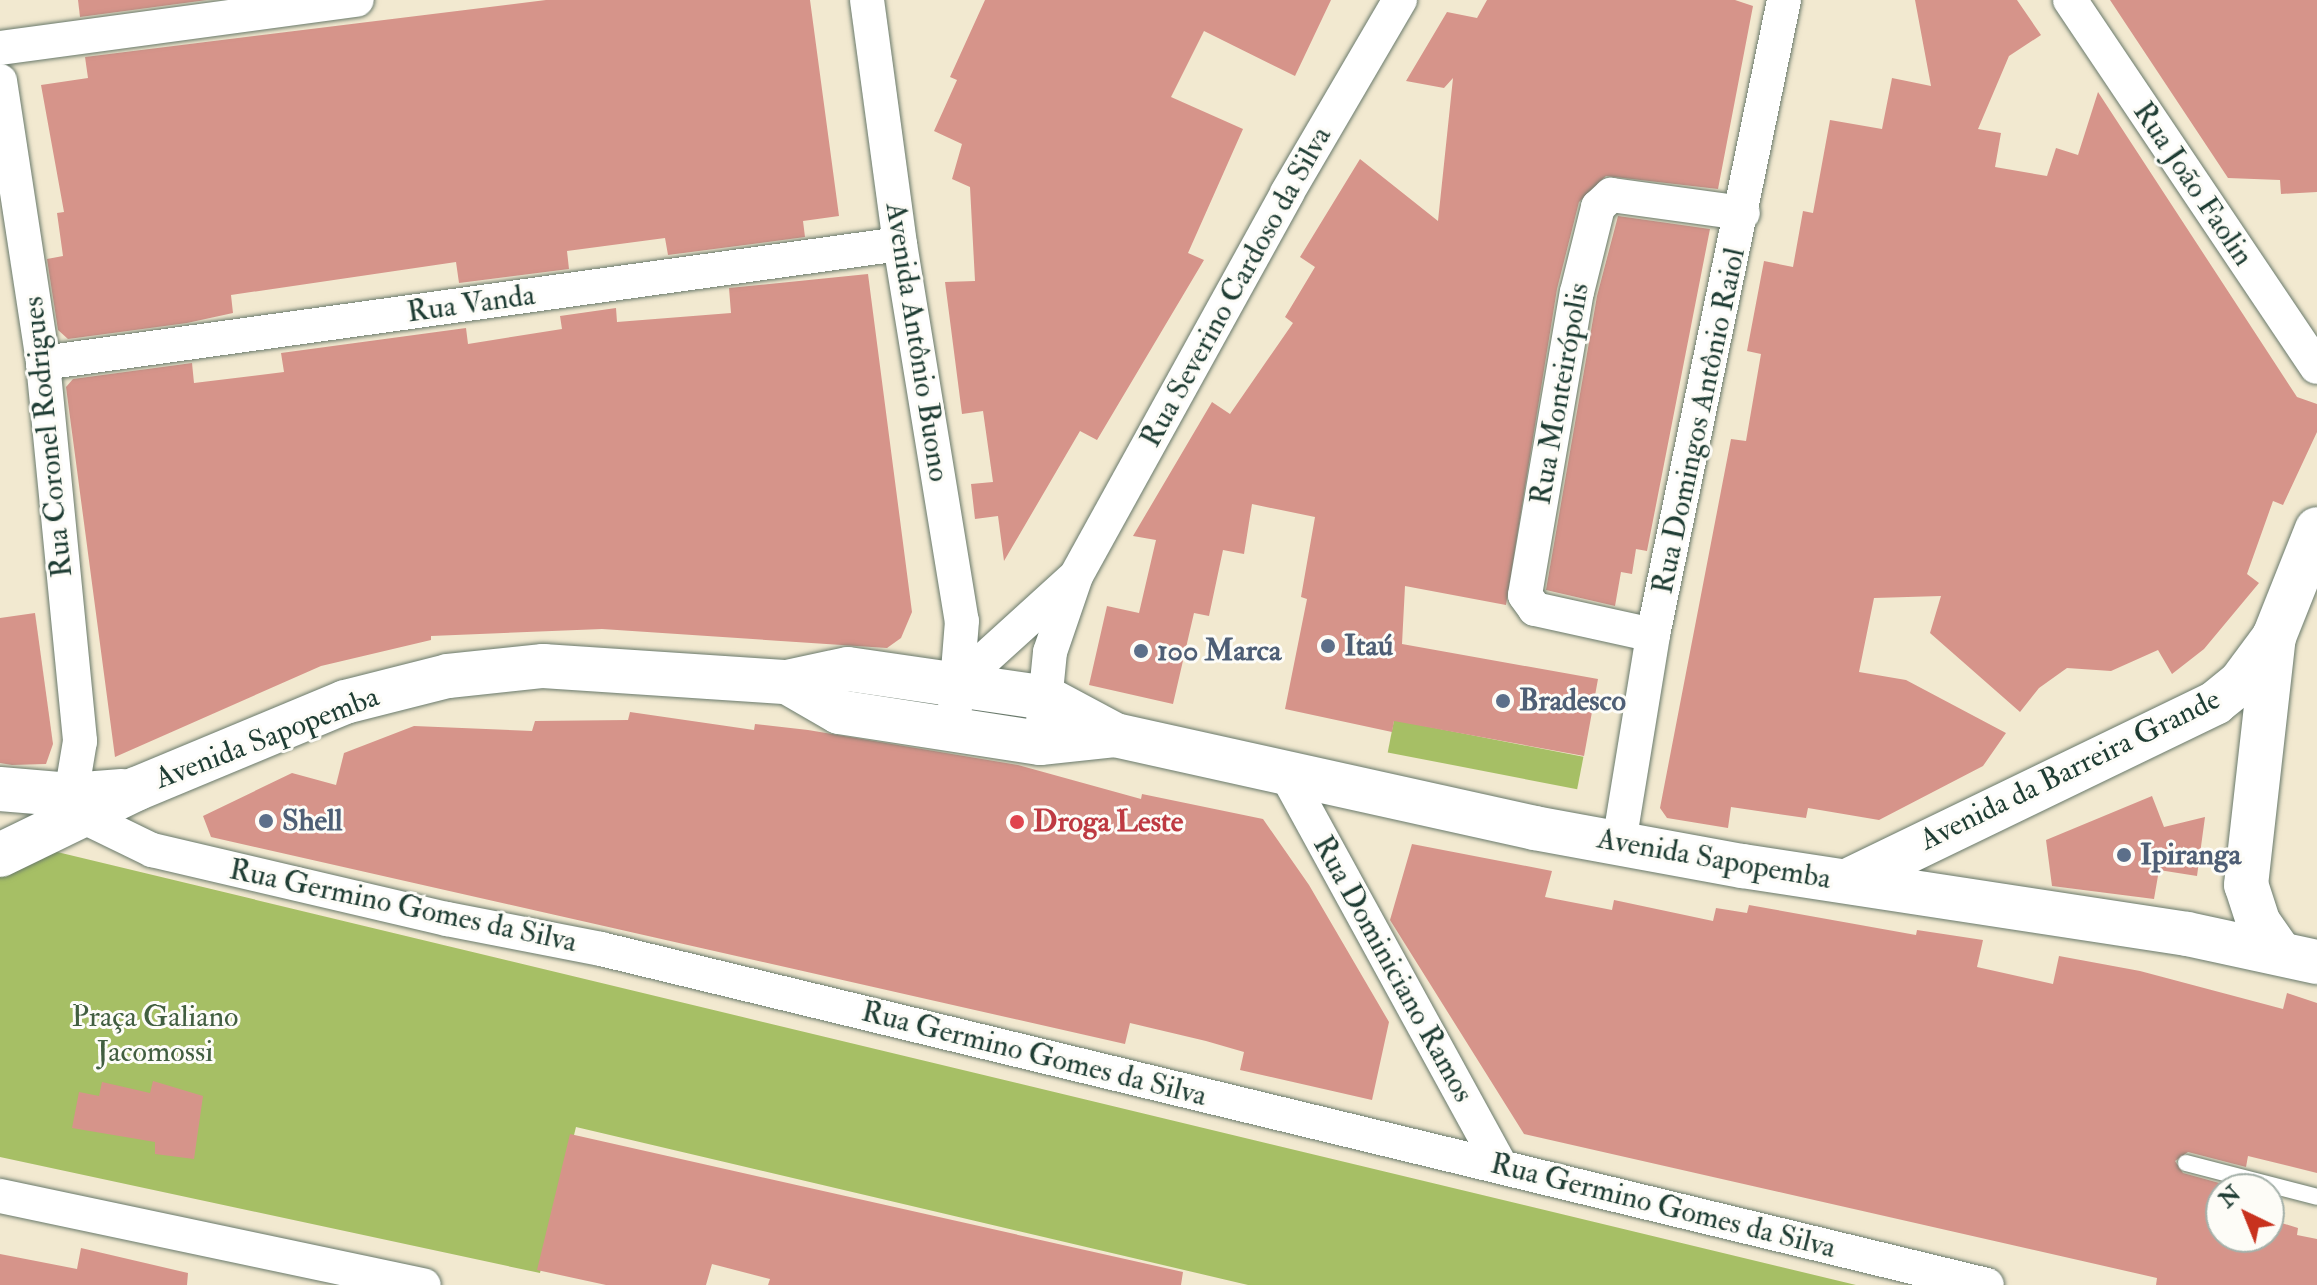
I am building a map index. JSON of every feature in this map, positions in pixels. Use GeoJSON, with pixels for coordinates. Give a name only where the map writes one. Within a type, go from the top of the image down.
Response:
{"type":"FeatureCollection","features":[{"type":"Feature","properties":{"kind":"main road","name":"Avenida da Barreira Grande"},"geometry":{"type":"LineString","coordinates":[[2298,958],[2258,921],[2246,885],[2274,637],[2317,529]]}},
{"type":"Feature","properties":{"kind":"main road","name":"Avenida da Barreira Grande"},"geometry":{"type":"LineString","coordinates":[[1847,881],[1962,823],[2191,716],[2233,689],[2274,637]]}},
{"type":"Feature","properties":{"kind":"main road","name":"Avenida Sapopemba"},"geometry":{"type":"LineString","coordinates":[[0,855],[67,815],[345,702],[448,676],[543,666],[787,682],[848,669],[1046,698],[1115,735],[1619,843],[2187,934],[2298,958]]}},
{"type":"Feature","properties":{"kind":"main road","name":"Avenida Sapopemba"},"geometry":{"type":"LineString","coordinates":[[787,682],[839,712],[1040,743],[1115,735]]}},
{"type":"Feature","properties":{"kind":"main road"},"geometry":{"type":"LineString","coordinates":[[2191,716],[2233,724],[2261,753]]}},
{"type":"Feature","properties":{"kind":"main road"},"geometry":{"type":"LineString","coordinates":[[0,789],[67,815]]}},
{"type":"Feature","properties":{"kind":"main road"},"geometry":{"type":"LineString","coordinates":[[1962,823],[1949,862],[1969,899]]}},
{"type":"Feature","properties":{"kind":"main road"},"geometry":{"type":"LineString","coordinates":[[2187,934],[2246,885]]}},
{"type":"Feature","properties":{"kind":"street"},"geometry":{"type":"LineString","coordinates":[[0,48],[357,0]]}},
{"type":"Feature","properties":{"kind":"street","name":"Avenida Antônio Buono"},"geometry":{"type":"LineString","coordinates":[[867,0],[900,244],[962,621],[954,730]]}},
{"type":"Feature","properties":{"kind":"street","name":"Rua Severino Cardoso da Silva"},"geometry":{"type":"LineString","coordinates":[[1040,743],[1050,652],[1076,576],[1287,193],[1400,0]]}},
{"type":"Feature","properties":{"kind":"street","name":"Rua Domingos Antônio Raiol"},"geometry":{"type":"LineString","coordinates":[[1619,843],[1653,635],[1743,213],[1784,0]]}},
{"type":"Feature","properties":{"kind":"street","name":"Rua João Faolin"},"geometry":{"type":"LineString","coordinates":[[2070,0],[2317,367]]}},
{"type":"Feature","properties":{"kind":"street","name":"Rua Coronel Rodrigues"},"geometry":{"type":"LineString","coordinates":[[0,81],[43,363],[80,741],[67,815]]}},
{"type":"Feature","properties":{"kind":"street","name":"Rua Monteirópolis"},"geometry":{"type":"LineString","coordinates":[[1653,635],[1535,609],[1526,600],[1577,292],[1598,207],[1611,195],[1628,194],[1743,213]]}},
{"type":"Feature","properties":{"kind":"street","name":"Rua Vanda"},"geometry":{"type":"LineString","coordinates":[[43,363],[900,244]]}},
{"type":"Feature","properties":{"kind":"street","name":"Rua Severino Cardoso da Silva"},"geometry":{"type":"LineString","coordinates":[[957,684],[1076,576]]}},
{"type":"Feature","properties":{"kind":"street","name":"Rua Dominiciano Ramos"},"geometry":{"type":"LineString","coordinates":[[1285,772],[1501,1167]]}},
{"type":"Feature","properties":{"kind":"street","name":"Rua Germino Gomes da Silva"},"geometry":{"type":"LineString","coordinates":[[67,815],[152,850],[447,919],[601,949],[1987,1285]]}},
{"type":"Feature","properties":{"kind":"street"},"geometry":{"type":"LineString","coordinates":[[0,1196],[424,1285]]}},
{"type":"Feature","properties":{"kind":"lane"},"geometry":{"type":"LineString","coordinates":[[2186,1163],[2317,1197]]}},
{"type":"Feature","properties":{"kind":"green space"},"geometry":{"type":"Polygon","coordinates":[[[1394,720],[1583,757],[1577,789],[1388,752],[1394,720]]]}},
{"type":"Feature","properties":{"kind":"green space","name":"Praça Galiano Jacomossi"},"geometry":{"type":"Polygon","coordinates":[[[53,851],[1856,1285],[1248,1285],[576,1127],[540,1273],[0,1157],[0,874],[53,851]]]}},
{"type":"Feature","properties":{"kind":"building"},"geometry":{"type":"Polygon","coordinates":[[[78,0],[207,0],[80,17],[78,0]]]}},
{"type":"Feature","properties":{"kind":"building"},"geometry":{"type":"Polygon","coordinates":[[[546,0],[810,0],[839,216],[803,221],[805,237],[668,255],[665,238],[567,251],[569,269],[459,283],[456,262],[231,295],[233,313],[187,323],[68,339],[58,330],[47,259],[63,256],[57,213],[64,212],[41,85],[88,78],[85,57],[546,0]]]}},
{"type":"Feature","properties":{"kind":"building"},"geometry":{"type":"Polygon","coordinates":[[[985,0],[1331,0],[1295,76],[1204,31],[1171,97],[1243,129],[1188,253],[1204,260],[1097,440],[1080,431],[1004,561],[998,516],[975,519],[971,484],[993,482],[983,411],[962,414],[945,282],[975,281],[970,187],[952,179],[962,144],[934,131],[957,80],[950,77],[985,0]]]}},
{"type":"Feature","properties":{"kind":"building"},"geometry":{"type":"Polygon","coordinates":[[[1487,0],[1735,0],[1753,6],[1718,189],[1606,176],[1579,202],[1557,289],[1506,605],[1405,586],[1402,644],[1598,679],[1584,756],[1394,721],[1392,732],[1285,709],[1307,599],[1301,597],[1315,517],[1252,504],[1244,554],[1223,550],[1209,616],[1194,613],[1173,704],[1089,685],[1107,606],[1139,613],[1156,540],[1133,536],[1212,402],[1230,414],[1293,323],[1285,317],[1315,267],[1300,257],[1360,159],[1438,221],[1453,78],[1444,88],[1406,81],[1447,12],[1477,18],[1487,0]]]}},
{"type":"Feature","properties":{"kind":"building"},"geometry":{"type":"Polygon","coordinates":[[[1915,0],[2017,0],[2041,35],[2009,56],[1978,129],[2001,133],[1995,167],[2047,176],[2056,148],[2078,155],[2098,92],[2297,397],[2317,404],[2317,432],[2283,505],[2273,501],[2247,574],[2259,583],[2204,649],[2172,674],[2158,650],[2111,671],[2067,668],[2039,688],[2020,712],[1930,633],[1941,596],[1874,598],[1859,672],[1906,680],[2006,733],[1983,766],[1879,820],[1808,808],[1806,818],[1731,807],[1728,828],[1667,818],[1660,808],[1731,439],[1746,441],[1761,354],[1747,351],[1764,261],[1793,267],[1803,211],[1813,213],[1830,120],[1882,129],[1892,78],[1931,86],[1915,0]]]}},
{"type":"Feature","properties":{"kind":"building"},"geometry":{"type":"Polygon","coordinates":[[[2110,0],[2317,0],[2317,192],[2281,194],[2280,180],[2228,178],[2110,0]]]}},
{"type":"Feature","properties":{"kind":"building"},"geometry":{"type":"Polygon","coordinates":[[[1618,216],[1710,229],[1647,551],[1636,549],[1632,574],[1621,572],[1615,606],[1546,590],[1597,296],[1618,216]]]}},
{"type":"Feature","properties":{"kind":"building"},"geometry":{"type":"Polygon","coordinates":[[[868,274],[912,612],[901,638],[887,648],[602,629],[431,636],[431,640],[321,666],[115,757],[66,387],[73,379],[192,363],[194,383],[284,372],[281,353],[466,328],[468,344],[562,329],[560,316],[616,308],[617,322],[731,313],[729,288],[868,274]]]}},
{"type":"Feature","properties":{"kind":"building"},"geometry":{"type":"Polygon","coordinates":[[[35,613],[53,744],[46,764],[0,763],[0,618],[35,613]]]}},
{"type":"Feature","properties":{"kind":"building"},"geometry":{"type":"Polygon","coordinates":[[[630,712],[754,730],[755,724],[808,730],[1018,765],[1141,799],[1142,794],[1263,819],[1309,885],[1389,1022],[1372,1100],[1240,1070],[1244,1052],[1130,1023],[1125,1044],[211,837],[203,816],[292,773],[336,785],[344,753],[414,726],[532,731],[535,721],[628,720],[630,712]]]}},
{"type":"Feature","properties":{"kind":"building","name":"Ipiranga"},"geometry":{"type":"Polygon","coordinates":[[[2152,796],[2164,827],[2205,817],[2197,876],[2159,870],[2154,899],[2052,886],[2046,840],[2152,796]]]}},
{"type":"Feature","properties":{"kind":"building"},"geometry":{"type":"Polygon","coordinates":[[[1412,844],[1552,871],[1545,897],[1612,910],[1614,900],[1713,921],[1716,908],[1747,913],[1749,905],[1916,935],[1917,930],[1983,940],[1977,967],[2053,984],[2059,956],[2140,971],[2283,1009],[2287,993],[2317,1003],[2317,1173],[2248,1156],[2246,1167],[2188,1152],[2175,1161],[2183,1173],[2205,1179],[2205,1253],[2285,1253],[2285,1224],[2298,1228],[2297,1235],[2317,1239],[2317,1285],[2156,1285],[2157,1278],[1524,1134],[1390,920],[1412,844]]]}},
{"type":"Feature","properties":{"kind":"building"},"geometry":{"type":"Polygon","coordinates":[[[153,1081],[203,1096],[194,1159],[155,1154],[155,1142],[72,1128],[79,1092],[99,1096],[102,1082],[150,1093],[153,1081]]]}},
{"type":"Feature","properties":{"kind":"building"},"geometry":{"type":"Polygon","coordinates":[[[570,1134],[1183,1272],[1181,1285],[768,1285],[770,1279],[712,1264],[706,1285],[606,1285],[537,1270],[570,1134]]]}},
{"type":"Feature","properties":{"kind":"building"},"geometry":{"type":"Polygon","coordinates":[[[81,1248],[188,1273],[187,1285],[0,1285],[0,1254],[77,1269],[81,1248]]]}},
{"type":"Feature","properties":{"kind":"place","name":"Itaú"},"geometry":{"type":"Point","coordinates":[1328,646]}},
{"type":"Feature","properties":{"kind":"place","name":"100 Marca"},"geometry":{"type":"Point","coordinates":[1141,651]}},
{"type":"Feature","properties":{"kind":"place","name":"Bradesco"},"geometry":{"type":"Point","coordinates":[1503,701]}},
{"type":"Feature","properties":{"kind":"place","name":"Shell"},"geometry":{"type":"Point","coordinates":[266,821]}},
{"type":"Feature","properties":{"kind":"place","name":"Droga Leste"},"geometry":{"type":"Point","coordinates":[1017,822]}},
{"type":"Feature","properties":{"kind":"place","name":"Ipiranga"},"geometry":{"type":"Point","coordinates":[2124,855]}}]}
